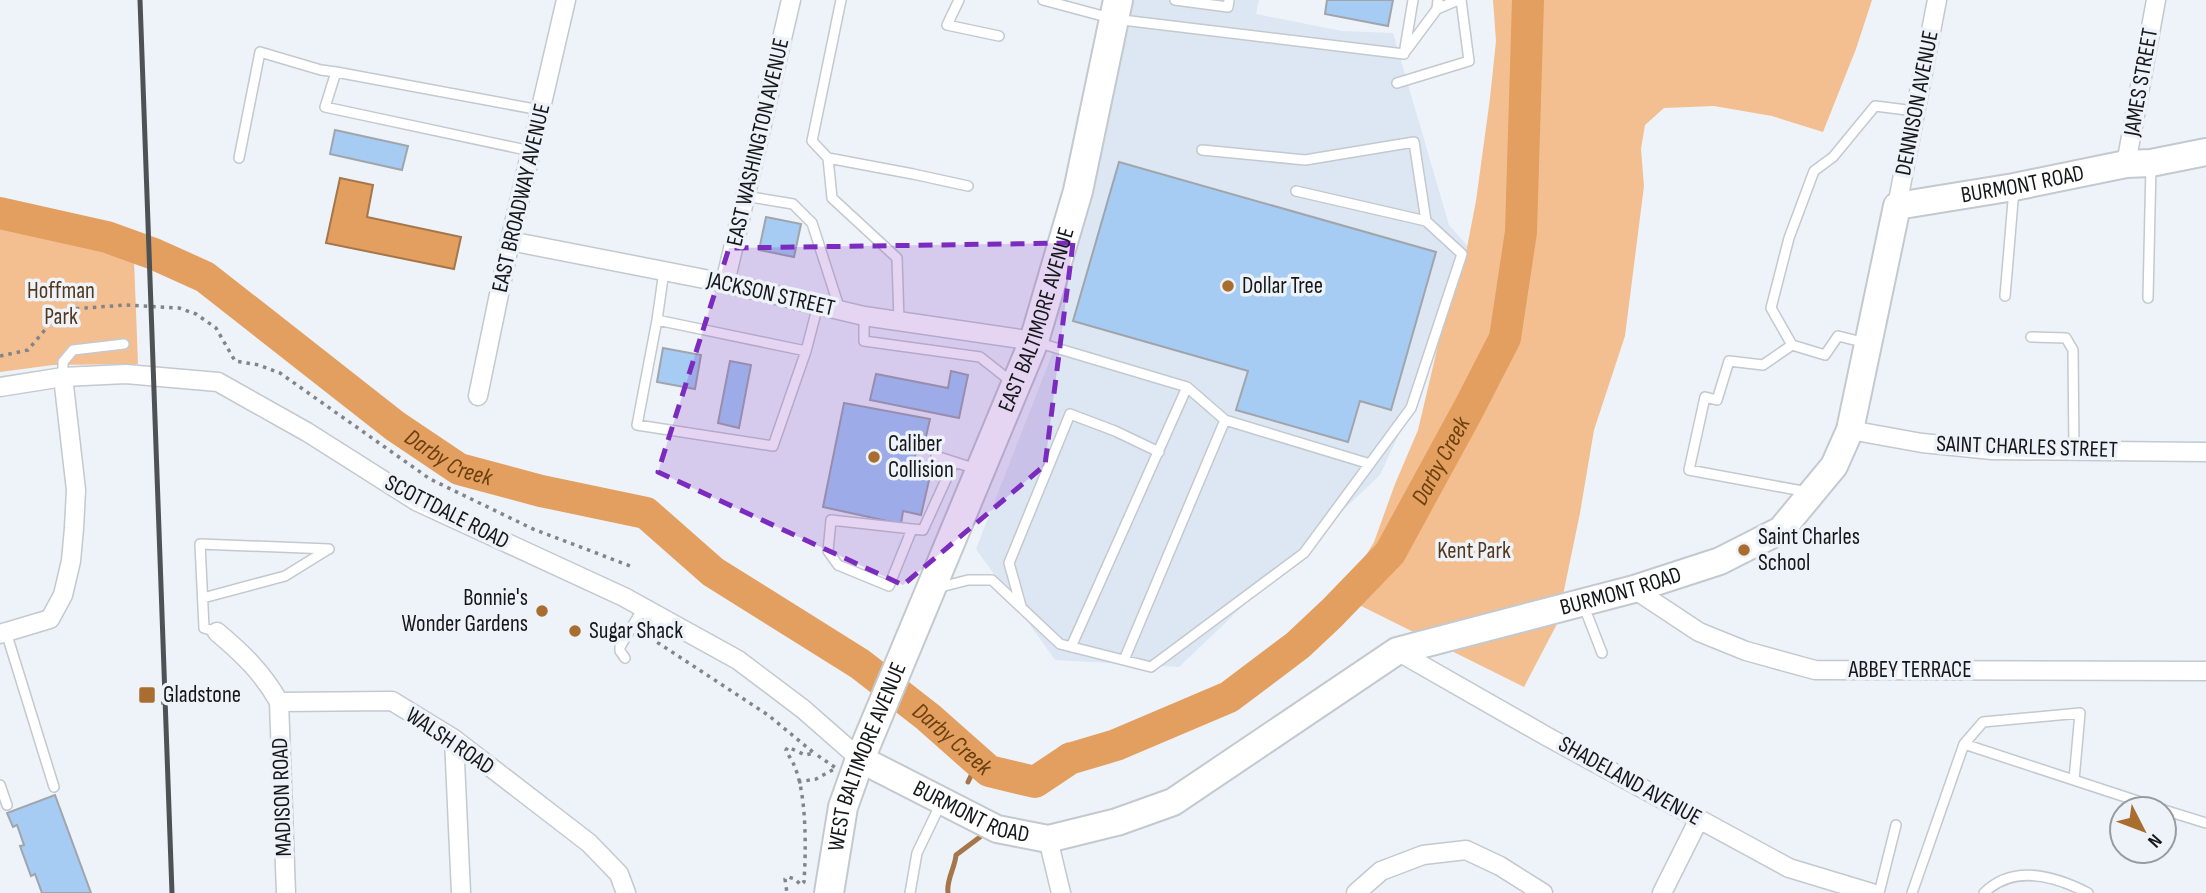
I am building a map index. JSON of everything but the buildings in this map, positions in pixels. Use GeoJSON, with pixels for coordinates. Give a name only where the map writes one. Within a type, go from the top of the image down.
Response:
{"type":"FeatureCollection","features":[{"type":"Feature","properties":{"kind":"main road","name":"EAST BALTIMORE AVENUE"},"geometry":{"type":"LineString","coordinates":[[916,626],[1034,341],[1078,191],[1116,9]]}},
{"type":"Feature","properties":{"kind":"main road","name":"WEST BALTIMORE AVENUE"},"geometry":{"type":"LineString","coordinates":[[829,893],[843,807],[916,626]]}},
{"type":"Feature","properties":{"kind":"street","name":"EAST BROADWAY AVENUE"},"geometry":{"type":"LineString","coordinates":[[478,397],[510,241],[566,0]]}},
{"type":"Feature","properties":{"kind":"street","name":"EAST WASHINGTON AVENUE"},"geometry":{"type":"LineString","coordinates":[[725,283],[791,0]]}},
{"type":"Feature","properties":{"kind":"street","name":"DENNISON AVENUE"},"geometry":{"type":"LineString","coordinates":[[1897,206],[1937,0]]}},
{"type":"Feature","properties":{"kind":"street","name":"JAMES STREET"},"geometry":{"type":"LineString","coordinates":[[2139,164],[2156,0]]}},
{"type":"Feature","properties":{"kind":"street","name":"BURMONT ROAD"},"geometry":{"type":"LineString","coordinates":[[865,748],[942,801],[996,829],[1048,839],[1116,822],[1173,802],[1397,651],[1634,589],[1720,561],[1781,530],[1835,466],[1850,430],[1897,206],[2206,152]]}},
{"type":"Feature","properties":{"kind":"street","name":"JACKSON STREET"},"geometry":{"type":"LineString","coordinates":[[510,241],[725,283],[864,316],[1034,341]]}},
{"type":"Feature","properties":{"kind":"street","name":"SCOTTDALE ROAD"},"geometry":{"type":"LineString","coordinates":[[0,387],[63,377],[127,374],[218,382],[307,432],[416,501],[624,597],[737,660],[803,709],[865,748]]}},
{"type":"Feature","properties":{"kind":"street"},"geometry":{"type":"LineString","coordinates":[[3,633],[50,619],[63,594],[71,561],[76,490],[63,377]]}},
{"type":"Feature","properties":{"kind":"street","name":"SAINT CHARLES STREET"},"geometry":{"type":"LineString","coordinates":[[1850,430],[1922,443],[1992,450],[2206,452]]}},
{"type":"Feature","properties":{"kind":"street","name":"ABBEY TERRACE"},"geometry":{"type":"LineString","coordinates":[[1634,589],[1699,632],[1745,650],[1815,670],[2206,671]]}},
{"type":"Feature","properties":{"kind":"street"},"geometry":{"type":"LineString","coordinates":[[217,632],[268,681],[279,702]]}},
{"type":"Feature","properties":{"kind":"street","name":"SHADELAND AVENUE"},"geometry":{"type":"LineString","coordinates":[[1397,651],[1789,868],[1872,893]]}},
{"type":"Feature","properties":{"kind":"street","name":"WALSH ROAD"},"geometry":{"type":"LineString","coordinates":[[279,702],[392,701],[454,739],[589,843],[620,874],[626,893]]}},
{"type":"Feature","properties":{"kind":"street","name":"MADISON ROAD"},"geometry":{"type":"LineString","coordinates":[[279,702],[286,893]]}},
{"type":"Feature","properties":{"kind":"street"},"geometry":{"type":"LineString","coordinates":[[454,739],[461,893]]}},
{"type":"Feature","properties":{"kind":"street"},"geometry":{"type":"LineString","coordinates":[[1662,893],[1699,819]]}},
{"type":"Feature","properties":{"kind":"street"},"geometry":{"type":"LineString","coordinates":[[1048,839],[1060,893]]}},
{"type":"Feature","properties":{"kind":"street"},"geometry":{"type":"LineString","coordinates":[[1356,893],[1381,871],[1423,855],[1466,850],[1500,866],[1543,893]]}},
{"type":"Feature","properties":{"kind":"lane"},"geometry":{"type":"LineString","coordinates":[[841,0],[812,141],[828,158],[968,186]]}},
{"type":"Feature","properties":{"kind":"lane"},"geometry":{"type":"LineString","coordinates":[[959,0],[947,25],[999,37]]}},
{"type":"Feature","properties":{"kind":"lane"},"geometry":{"type":"LineString","coordinates":[[1043,0],[1404,54]]}},
{"type":"Feature","properties":{"kind":"lane"},"geometry":{"type":"LineString","coordinates":[[1175,0],[1228,7],[1229,0]]}},
{"type":"Feature","properties":{"kind":"lane"},"geometry":{"type":"LineString","coordinates":[[1404,54],[1413,0]]}},
{"type":"Feature","properties":{"kind":"lane"},"geometry":{"type":"LineString","coordinates":[[1397,83],[1469,61],[1460,0],[1438,5],[1404,54]]}},
{"type":"Feature","properties":{"kind":"lane"},"geometry":{"type":"LineString","coordinates":[[239,158],[260,52],[321,70],[540,110]]}},
{"type":"Feature","properties":{"kind":"lane"},"geometry":{"type":"LineString","coordinates":[[336,72],[324,107],[531,151]]}},
{"type":"Feature","properties":{"kind":"lane"},"geometry":{"type":"LineString","coordinates":[[1868,344],[1838,336],[1825,355],[1792,345],[1771,308],[1789,238],[1814,171],[1833,157],[1875,106],[1915,111]]}},
{"type":"Feature","properties":{"kind":"lane"},"geometry":{"type":"LineString","coordinates":[[1202,150],[1305,160],[1414,142],[1426,221]]}},
{"type":"Feature","properties":{"kind":"lane"},"geometry":{"type":"LineString","coordinates":[[828,158],[832,198],[897,258],[899,321]]}},
{"type":"Feature","properties":{"kind":"lane"},"geometry":{"type":"LineString","coordinates":[[2139,164],[2148,298]]}},
{"type":"Feature","properties":{"kind":"lane"},"geometry":{"type":"LineString","coordinates":[[2005,296],[2014,187]]}},
{"type":"Feature","properties":{"kind":"lane"},"geometry":{"type":"LineString","coordinates":[[932,590],[968,580],[992,580],[1060,644],[1151,667],[1304,553],[1411,408],[1462,254],[1426,221],[1296,191]]}},
{"type":"Feature","properties":{"kind":"lane"},"geometry":{"type":"LineString","coordinates":[[745,196],[793,204],[812,223],[840,310]]}},
{"type":"Feature","properties":{"kind":"lane"},"geometry":{"type":"LineString","coordinates":[[664,271],[637,425],[773,446],[806,351],[818,305]]}},
{"type":"Feature","properties":{"kind":"lane"},"geometry":{"type":"LineString","coordinates":[[864,316],[864,341],[980,357],[1017,386]]}},
{"type":"Feature","properties":{"kind":"lane"},"geometry":{"type":"LineString","coordinates":[[657,320],[806,351]]}},
{"type":"Feature","properties":{"kind":"lane"},"geometry":{"type":"LineString","coordinates":[[2031,337],[2066,338],[2073,350],[2074,451]]}},
{"type":"Feature","properties":{"kind":"lane"},"geometry":{"type":"LineString","coordinates":[[1034,341],[1187,387],[1225,420],[1370,464]]}},
{"type":"Feature","properties":{"kind":"lane"},"geometry":{"type":"LineString","coordinates":[[63,377],[63,362],[74,350],[124,344]]}},
{"type":"Feature","properties":{"kind":"lane"},"geometry":{"type":"LineString","coordinates":[[1792,345],[1763,365],[1729,361],[1717,400],[1705,397],[1689,470],[1812,493]]}},
{"type":"Feature","properties":{"kind":"lane"},"geometry":{"type":"LineString","coordinates":[[1071,647],[1187,387]]}},
{"type":"Feature","properties":{"kind":"lane"},"geometry":{"type":"LineString","coordinates":[[1021,608],[1009,563],[1070,414],[1159,452]]}},
{"type":"Feature","properties":{"kind":"lane"},"geometry":{"type":"LineString","coordinates":[[1124,660],[1225,420]]}},
{"type":"Feature","properties":{"kind":"lane"},"geometry":{"type":"LineString","coordinates":[[936,456],[981,471]]}},
{"type":"Feature","properties":{"kind":"lane"},"geometry":{"type":"LineString","coordinates":[[912,529],[889,586],[838,565],[828,551],[831,520],[923,530],[954,462]]}},
{"type":"Feature","properties":{"kind":"lane"},"geometry":{"type":"LineString","coordinates":[[203,598],[285,576],[329,549],[200,544],[204,628],[217,632]]}},
{"type":"Feature","properties":{"kind":"lane"},"geometry":{"type":"LineString","coordinates":[[1582,602],[1602,653]]}},
{"type":"Feature","properties":{"kind":"lane"},"geometry":{"type":"LineString","coordinates":[[625,658],[621,655],[620,646],[643,608]]}},
{"type":"Feature","properties":{"kind":"lane"},"geometry":{"type":"LineString","coordinates":[[3,633],[54,787]]}},
{"type":"Feature","properties":{"kind":"lane"},"geometry":{"type":"LineString","coordinates":[[1912,893],[1964,744],[1983,722],[2080,713],[2074,780]]}},
{"type":"Feature","properties":{"kind":"lane"},"geometry":{"type":"LineString","coordinates":[[1964,744],[2120,795]]}},
{"type":"Feature","properties":{"kind":"lane"},"geometry":{"type":"LineString","coordinates":[[0,785],[7,805]]}},
{"type":"Feature","properties":{"kind":"lane"},"geometry":{"type":"LineString","coordinates":[[909,893],[917,853],[942,801]]}},
{"type":"Feature","properties":{"kind":"lane"},"geometry":{"type":"LineString","coordinates":[[2178,814],[2206,824]]}},
{"type":"Feature","properties":{"kind":"lane"},"geometry":{"type":"LineString","coordinates":[[1879,893],[1896,825]]}},
{"type":"Feature","properties":{"kind":"lane"},"geometry":{"type":"LineString","coordinates":[[1984,893],[2004,879],[2023,875],[2055,879],[2088,893]]}},
{"type":"Feature","properties":{"kind":"path"},"geometry":{"type":"LineString","coordinates":[[0,356],[28,351],[55,318],[73,309],[125,305],[178,309],[197,314],[216,328],[236,361],[260,365],[280,373],[430,479],[533,529],[633,567]]}},
{"type":"Feature","properties":{"kind":"path"},"geometry":{"type":"LineString","coordinates":[[632,625],[768,715],[836,768],[816,779],[798,782]]}},
{"type":"Feature","properties":{"kind":"path"},"geometry":{"type":"LineString","coordinates":[[161,703],[179,702]]}},
{"type":"Feature","properties":{"kind":"path"},"geometry":{"type":"LineString","coordinates":[[787,893],[785,880],[788,877],[795,879],[801,886],[804,882],[805,825],[794,766],[786,750],[788,747],[805,755],[814,753]]}},
{"type":"Feature","properties":{"kind":"highlighted area"},"geometry":{"type":"Polygon","coordinates":[[[1073,243],[1045,465],[903,585],[658,472],[729,248],[1073,243]]]}},
{"type":"Feature","properties":{"kind":"shaded area"},"geometry":{"type":"Polygon","coordinates":[[[1129,0],[1259,0],[1256,14],[1342,31],[1393,33],[1449,225],[1480,260],[1380,475],[1179,667],[1055,660],[976,549],[1062,329],[1056,309],[1129,0]]]}},
{"type":"Feature","properties":{"kind":"shaded area"},"geometry":{"type":"Polygon","coordinates":[[[340,178],[373,185],[367,217],[461,237],[454,269],[326,243],[340,178]]]}},
{"type":"Feature","properties":{"kind":"green space","name":"Kent Park"},"geometry":{"type":"Polygon","coordinates":[[[1493,0],[1872,0],[1823,132],[1772,116],[1714,106],[1664,108],[1645,125],[1641,149],[1644,186],[1625,336],[1594,430],[1557,624],[1524,687],[1339,595],[1374,542],[1418,430],[1444,320],[1464,263],[1476,201],[1490,98],[1496,41],[1493,0]]]}},
{"type":"Feature","properties":{"kind":"green space","name":"Hoffman Park"},"geometry":{"type":"Polygon","coordinates":[[[0,225],[134,259],[138,364],[53,365],[0,372],[0,225]]]}},
{"type":"Feature","properties":{"kind":"waterway","name":"Darby Creek"},"geometry":{"type":"LineString","coordinates":[[0,213],[107,237],[205,277],[395,426],[459,469],[541,491],[646,513],[713,572],[860,664],[928,717],[989,771],[1035,782],[1071,758],[1069,759],[1116,745],[1229,697],[1298,645],[1390,553],[1505,338],[1521,232],[1528,0]]}},
{"type":"Feature","properties":{"kind":"waterway"},"geometry":{"type":"LineString","coordinates":[[968,782],[978,761]]}},
{"type":"Feature","properties":{"kind":"waterway"},"geometry":{"type":"LineString","coordinates":[[948,893],[956,855],[980,837]]}},
{"type":"Feature","properties":{"kind":"railway"},"geometry":{"type":"LineString","coordinates":[[140,0],[172,893]]}},
{"type":"Feature","properties":{"kind":"place","name":"Dollar Tree"},"geometry":{"type":"Point","coordinates":[1228,286]}},
{"type":"Feature","properties":{"kind":"place","name":"Caliber Collision"},"geometry":{"type":"Point","coordinates":[874,457]}},
{"type":"Feature","properties":{"kind":"place","name":"Saint Charles School"},"geometry":{"type":"Point","coordinates":[1744,550]}},
{"type":"Feature","properties":{"kind":"place","name":"Bonnie's Wonder Gardens"},"geometry":{"type":"Point","coordinates":[542,611]}},
{"type":"Feature","properties":{"kind":"place","name":"Sugar Shack"},"geometry":{"type":"Point","coordinates":[575,631]}},
{"type":"Feature","properties":{"kind":"place","name":"Gladstone"},"geometry":{"type":"Point","coordinates":[147,695]}}]}
